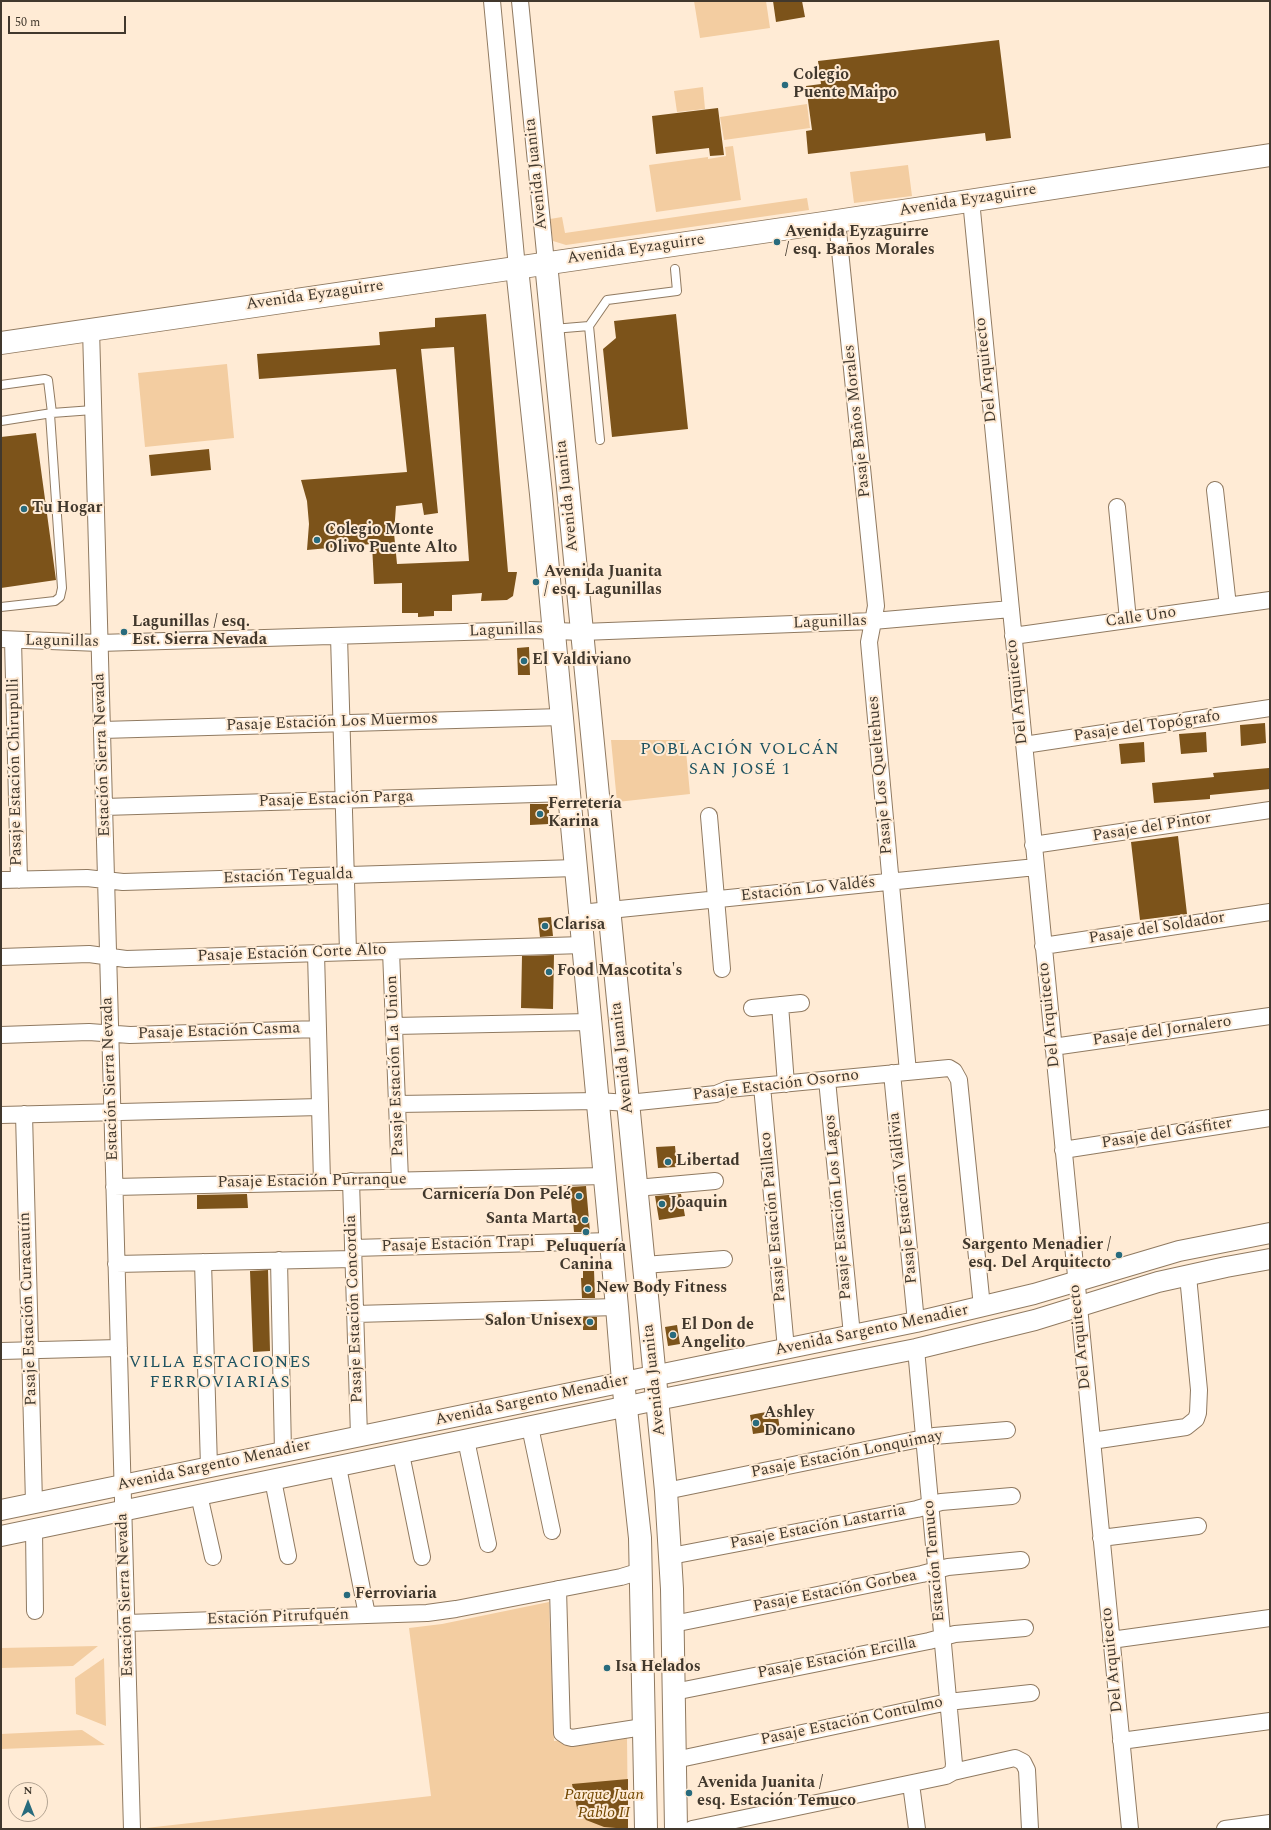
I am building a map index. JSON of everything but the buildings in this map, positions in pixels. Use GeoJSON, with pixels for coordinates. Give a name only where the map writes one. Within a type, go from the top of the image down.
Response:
{"type":"FeatureCollection","features":[{"type":"Feature","properties":{"kind":"main road","name":"Avenida Eyzaguirre"},"geometry":{"type":"LineString","coordinates":[[1,343],[837,221],[1270,155]]}},
{"type":"Feature","properties":{"kind":"main road","name":"Avenida Juanita"},"geometry":{"type":"LineString","coordinates":[[546,263],[666,1491],[671,1556],[676,1829]]}},
{"type":"Feature","properties":{"kind":"main road","name":"Avenida Juanita"},"geometry":{"type":"LineString","coordinates":[[517,268],[562,717],[623,1382],[640,1538],[646,1829]]}},
{"type":"Feature","properties":{"kind":"street","name":"Avenida Juanita"},"geometry":{"type":"LineString","coordinates":[[492,1],[517,268]]}},
{"type":"Feature","properties":{"kind":"street","name":"Avenida Juanita"},"geometry":{"type":"LineString","coordinates":[[520,1],[546,263]]}},
{"type":"Feature","properties":{"kind":"street","name":"Del Arquitecto"},"geometry":{"type":"LineString","coordinates":[[970,200],[1130,1829]]}},
{"type":"Feature","properties":{"kind":"street","name":"Pasaje Baños Morales"},"geometry":{"type":"LineString","coordinates":[[837,221],[876,606],[873,621]]}},
{"type":"Feature","properties":{"kind":"street","name":"Estación Sierra Nevada"},"geometry":{"type":"LineString","coordinates":[[91,329],[132,1829]]}},
{"type":"Feature","properties":{"kind":"street"},"geometry":{"type":"LineString","coordinates":[[1215,490],[1228,606]]}},
{"type":"Feature","properties":{"kind":"street"},"geometry":{"type":"LineString","coordinates":[[1117,507],[1128,620]]}},
{"type":"Feature","properties":{"kind":"street","name":"Calle Uno"},"geometry":{"type":"LineString","coordinates":[[1013,636],[1270,600]]}},
{"type":"Feature","properties":{"kind":"street","name":"Lagunillas"},"geometry":{"type":"LineString","coordinates":[[7,640],[99,643],[553,630],[582,632],[873,621],[1010,609]]}},
{"type":"Feature","properties":{"kind":"street","name":"Pasaje Los Queltehues"},"geometry":{"type":"LineString","coordinates":[[873,621],[869,642],[908,1072]]}},
{"type":"Feature","properties":{"kind":"street"},"geometry":{"type":"LineString","coordinates":[[339,636],[348,952]]}},
{"type":"Feature","properties":{"kind":"street","name":"Pasaje Estación Chirupulli"},"geometry":{"type":"LineString","coordinates":[[7,640],[19,880]]}},
{"type":"Feature","properties":{"kind":"street","name":"Pasaje del Topógrafo"},"geometry":{"type":"LineString","coordinates":[[1024,745],[1270,708]]}},
{"type":"Feature","properties":{"kind":"street","name":"Pasaje Estación Los Muermos"},"geometry":{"type":"LineString","coordinates":[[102,730],[562,717]]}},
{"type":"Feature","properties":{"kind":"street","name":"Pasaje Estación Parga"},"geometry":{"type":"LineString","coordinates":[[104,807],[569,793]]}},
{"type":"Feature","properties":{"kind":"street","name":"Pasaje del Pintor"},"geometry":{"type":"LineString","coordinates":[[1034,845],[1270,810]]}},
{"type":"Feature","properties":{"kind":"street"},"geometry":{"type":"LineString","coordinates":[[709,816],[722,969]]}},
{"type":"Feature","properties":{"kind":"street","name":"Estación Lo Valdés"},"geometry":{"type":"LineString","coordinates":[[580,913],[1036,867]]}},
{"type":"Feature","properties":{"kind":"street","name":"Estación Tegualda"},"geometry":{"type":"LineString","coordinates":[[1,880],[87,878],[123,882],[576,868]]}},
{"type":"Feature","properties":{"kind":"street","name":"Pasaje del Soldador"},"geometry":{"type":"LineString","coordinates":[[1043,946],[1270,912]]}},
{"type":"Feature","properties":{"kind":"street","name":"Pasaje Estación Corte Alto"},"geometry":{"type":"LineString","coordinates":[[1,957],[89,954],[126,959],[583,945]]}},
{"type":"Feature","properties":{"kind":"street","name":"Pasaje Estación La Union"},"geometry":{"type":"LineString","coordinates":[[391,951],[400,1180]]}},
{"type":"Feature","properties":{"kind":"street"},"geometry":{"type":"LineString","coordinates":[[316,953],[322,1182]]}},
{"type":"Feature","properties":{"kind":"street"},"geometry":{"type":"LineString","coordinates":[[752,1008],[801,1003]]}},
{"type":"Feature","properties":{"kind":"street"},"geometry":{"type":"LineString","coordinates":[[780,1005],[786,1084]]}},
{"type":"Feature","properties":{"kind":"street","name":"Pasaje del Jornalero"},"geometry":{"type":"LineString","coordinates":[[1053,1047],[1270,1016]]}},
{"type":"Feature","properties":{"kind":"street"},"geometry":{"type":"LineString","coordinates":[[394,1026],[590,1022]]}},
{"type":"Feature","properties":{"kind":"street","name":"Pasaje Estación Casma"},"geometry":{"type":"LineString","coordinates":[[1,1035],[89,1032],[130,1035],[318,1029]]}},
{"type":"Feature","properties":{"kind":"street","name":"Pasaje Estación Osorno"},"geometry":{"type":"LineString","coordinates":[[397,1104],[598,1101],[628,1103],[716,1094],[728,1089],[944,1068],[954,1070],[959,1080],[982,1307]]}},
{"type":"Feature","properties":{"kind":"street","name":"Pasaje Estación Valdivia"},"geometry":{"type":"LineString","coordinates":[[892,1073],[916,1322]]}},
{"type":"Feature","properties":{"kind":"street","name":"Pasaje Estación Los Lagos"},"geometry":{"type":"LineString","coordinates":[[827,1080],[852,1335]]}},
{"type":"Feature","properties":{"kind":"street","name":"Pasaje Estación Paillaco"},"geometry":{"type":"LineString","coordinates":[[762,1086],[786,1349]]}},
{"type":"Feature","properties":{"kind":"street"},"geometry":{"type":"LineString","coordinates":[[1,1115],[320,1107]]}},
{"type":"Feature","properties":{"kind":"street","name":"Pasaje Estación Curacautín"},"geometry":{"type":"LineString","coordinates":[[24,1114],[34,1503]]}},
{"type":"Feature","properties":{"kind":"street","name":"Pasaje del Gásfiter"},"geometry":{"type":"LineString","coordinates":[[1063,1150],[1270,1118]]}},
{"type":"Feature","properties":{"kind":"street","name":"Pasaje Estación Purranque"},"geometry":{"type":"LineString","coordinates":[[114,1187],[605,1176]]}},
{"type":"Feature","properties":{"kind":"street","name":"Pasaje Estación Concordia"},"geometry":{"type":"LineString","coordinates":[[351,1181],[359,1436]]}},
{"type":"Feature","properties":{"kind":"street"},"geometry":{"type":"LineString","coordinates":[[636,1188],[715,1181]]}},
{"type":"Feature","properties":{"kind":"street","name":"Avenida Sargento Menadier"},"geometry":{"type":"LineString","coordinates":[[1,1510],[916,1322],[1034,1294],[1179,1251],[1270,1233]]}},
{"type":"Feature","properties":{"kind":"street","name":"Pasaje Estación Trapi"},"geometry":{"type":"LineString","coordinates":[[116,1264],[279,1260],[353,1254],[611,1241]]}},
{"type":"Feature","properties":{"kind":"street"},"geometry":{"type":"LineString","coordinates":[[644,1265],[724,1259]]}},
{"type":"Feature","properties":{"kind":"street","name":"Avenida Sargento Menadier"},"geometry":{"type":"LineString","coordinates":[[1,1536],[657,1400],[916,1349],[1035,1320],[1139,1288],[1226,1267],[1270,1259]]}},
{"type":"Feature","properties":{"kind":"street"},"geometry":{"type":"LineString","coordinates":[[279,1260],[284,1452]]}},
{"type":"Feature","properties":{"kind":"street"},"geometry":{"type":"LineString","coordinates":[[204,1262],[209,1467]]}},
{"type":"Feature","properties":{"kind":"street"},"geometry":{"type":"LineString","coordinates":[[1092,1441],[1186,1427],[1196,1419],[1198,1413],[1199,1390],[1188,1276]]}},
{"type":"Feature","properties":{"kind":"street"},"geometry":{"type":"LineString","coordinates":[[355,1314],[617,1307]]}},
{"type":"Feature","properties":{"kind":"street"},"geometry":{"type":"LineString","coordinates":[[1,1351],[119,1348]]}},
{"type":"Feature","properties":{"kind":"street","name":"Estación Temuco"},"geometry":{"type":"LineString","coordinates":[[916,1349],[954,1764],[953,1772]]}},
{"type":"Feature","properties":{"kind":"street"},"geometry":{"type":"LineString","coordinates":[[530,1427],[552,1531]]}},
{"type":"Feature","properties":{"kind":"street","name":"Pasaje Estación Lonquimay"},"geometry":{"type":"LineString","coordinates":[[666,1491],[934,1436],[1007,1430]]}},
{"type":"Feature","properties":{"kind":"street"},"geometry":{"type":"LineString","coordinates":[[466,1440],[488,1544]]}},
{"type":"Feature","properties":{"kind":"street"},"geometry":{"type":"LineString","coordinates":[[401,1454],[422,1556]]}},
{"type":"Feature","properties":{"kind":"street"},"geometry":{"type":"LineString","coordinates":[[338,1467],[367,1615]]}},
{"type":"Feature","properties":{"kind":"street"},"geometry":{"type":"LineString","coordinates":[[272,1480],[288,1556]]}},
{"type":"Feature","properties":{"kind":"street"},"geometry":{"type":"LineString","coordinates":[[199,1495],[213,1557]]}},
{"type":"Feature","properties":{"kind":"street","name":"Pasaje Estación Lastarria"},"geometry":{"type":"LineString","coordinates":[[671,1556],[917,1509],[941,1502],[1012,1496]]}},
{"type":"Feature","properties":{"kind":"street"},"geometry":{"type":"LineString","coordinates":[[1101,1538],[1198,1526]]}},
{"type":"Feature","properties":{"kind":"street"},"geometry":{"type":"LineString","coordinates":[[34,1529],[35,1611]]}},
{"type":"Feature","properties":{"kind":"street","name":"Pasaje Estación Gorbea"},"geometry":{"type":"LineString","coordinates":[[673,1624],[922,1574],[948,1567],[1021,1560]]}},
{"type":"Feature","properties":{"kind":"street","name":"Estación Pitrufquén"},"geometry":{"type":"LineString","coordinates":[[127,1623],[435,1612],[558,1589],[641,1571]]}},
{"type":"Feature","properties":{"kind":"street"},"geometry":{"type":"LineString","coordinates":[[558,1589],[562,1733],[572,1738],[644,1727]]}},
{"type":"Feature","properties":{"kind":"street"},"geometry":{"type":"LineString","coordinates":[[1111,1640],[1270,1618]]}},
{"type":"Feature","properties":{"kind":"street","name":"Pasaje Estación Ercilla"},"geometry":{"type":"LineString","coordinates":[[674,1692],[955,1634],[1025,1628]]}},
{"type":"Feature","properties":{"kind":"street","name":"Pasaje Estación Contulmo"},"geometry":{"type":"LineString","coordinates":[[675,1760],[948,1702],[1031,1693]]}},
{"type":"Feature","properties":{"kind":"street"},"geometry":{"type":"LineString","coordinates":[[1121,1741],[1270,1721]]}},
{"type":"Feature","properties":{"kind":"street"},"geometry":{"type":"LineString","coordinates":[[692,1829],[911,1784],[946,1776],[953,1772],[1015,1758],[1023,1762],[1027,1770],[1030,1829]]}},
{"type":"Feature","properties":{"kind":"street"},"geometry":{"type":"LineString","coordinates":[[911,1784],[917,1829]]}},
{"type":"Feature","properties":{"kind":"street"},"geometry":{"type":"LineString","coordinates":[[1225,1829],[1270,1822]]}},
{"type":"Feature","properties":{"kind":"lane"},"geometry":{"type":"LineString","coordinates":[[600,440],[589,326],[607,300],[677,291],[674,269]]}},
{"type":"Feature","properties":{"kind":"lane"},"geometry":{"type":"LineString","coordinates":[[552,329],[589,326]]}},
{"type":"Feature","properties":{"kind":"lane"},"geometry":{"type":"LineString","coordinates":[[1,385],[45,379],[48,380],[62,588],[60,597],[55,601],[1,607]]}},
{"type":"Feature","properties":{"kind":"lane"},"geometry":{"type":"LineString","coordinates":[[1,421],[93,410]]}},
{"type":"Feature","properties":{"kind":"green space"},"geometry":{"type":"Polygon","coordinates":[[[694,1],[766,1],[770,28],[700,38],[694,1]]]}},
{"type":"Feature","properties":{"kind":"green space"},"geometry":{"type":"Polygon","coordinates":[[[703,87],[705,109],[677,112],[674,91],[703,87]]]}},
{"type":"Feature","properties":{"kind":"green space"},"geometry":{"type":"Polygon","coordinates":[[[807,104],[810,128],[724,140],[720,117],[807,104]]]}},
{"type":"Feature","properties":{"kind":"green space"},"geometry":{"type":"Polygon","coordinates":[[[733,146],[741,200],[656,212],[649,165],[726,156],[725,147],[733,146]]]}},
{"type":"Feature","properties":{"kind":"green space"},"geometry":{"type":"Polygon","coordinates":[[[908,165],[912,196],[854,203],[850,172],[908,165]]]}},
{"type":"Feature","properties":{"kind":"green space"},"geometry":{"type":"Polygon","coordinates":[[[807,198],[809,210],[566,245],[553,241],[550,219],[562,217],[565,233],[807,198]]]}},
{"type":"Feature","properties":{"kind":"green space"},"geometry":{"type":"Polygon","coordinates":[[[227,364],[234,438],[145,447],[138,373],[227,364]]]}},
{"type":"Feature","properties":{"kind":"green space"},"geometry":{"type":"Polygon","coordinates":[[[611,740],[685,740],[690,794],[617,802],[611,740]]]}},
{"type":"Feature","properties":{"kind":"green space","name":"Parque Juan Pablo II"},"geometry":{"type":"Polygon","coordinates":[[[549,1602],[554,1741],[627,1737],[628,1829],[137,1829],[431,1796],[409,1628],[442,1624],[549,1602]]]}},
{"type":"Feature","properties":{"kind":"green space"},"geometry":{"type":"Polygon","coordinates":[[[98,1646],[73,1666],[1,1668],[1,1648],[98,1646]]]}},
{"type":"Feature","properties":{"kind":"green space"},"geometry":{"type":"Polygon","coordinates":[[[104,1658],[106,1726],[76,1714],[75,1678],[104,1658]]]}},
{"type":"Feature","properties":{"kind":"green space"},"geometry":{"type":"Polygon","coordinates":[[[82,1730],[105,1745],[1,1749],[1,1734],[82,1730]]]}},
{"type":"Feature","properties":{"kind":"place","name":"Colegio Puente Maipo"},"geometry":{"type":"Point","coordinates":[785,85]}},
{"type":"Feature","properties":{"kind":"place","name":"Avenida Eyzaguirre / esq. Baños Morales"},"geometry":{"type":"Point","coordinates":[777,242]}},
{"type":"Feature","properties":{"kind":"place","name":"Tu Hogar"},"geometry":{"type":"Point","coordinates":[24,509]}},
{"type":"Feature","properties":{"kind":"place","name":"Colegio Monte Olivo Puente Alto"},"geometry":{"type":"Point","coordinates":[317,540]}},
{"type":"Feature","properties":{"kind":"place","name":"Avenida Juanita / esq. Lagunillas"},"geometry":{"type":"Point","coordinates":[536,582]}},
{"type":"Feature","properties":{"kind":"place","name":"Lagunillas / esq. Est. Sierra Nevada"},"geometry":{"type":"Point","coordinates":[124,632]}},
{"type":"Feature","properties":{"kind":"place","name":"El Valdiviano"},"geometry":{"type":"Point","coordinates":[524,661]}},
{"type":"Feature","properties":{"kind":"place","name":"Ferretería Karina"},"geometry":{"type":"Point","coordinates":[540,814]}},
{"type":"Feature","properties":{"kind":"place","name":"Clarisa"},"geometry":{"type":"Point","coordinates":[545,926]}},
{"type":"Feature","properties":{"kind":"place","name":"Food Mascotita's"},"geometry":{"type":"Point","coordinates":[549,972]}},
{"type":"Feature","properties":{"kind":"place","name":"Libertad"},"geometry":{"type":"Point","coordinates":[668,1162]}},
{"type":"Feature","properties":{"kind":"place","name":"Carnicería Don Pelé"},"geometry":{"type":"Point","coordinates":[579,1196]}},
{"type":"Feature","properties":{"kind":"place","name":"Joaquin"},"geometry":{"type":"Point","coordinates":[662,1204]}},
{"type":"Feature","properties":{"kind":"place","name":"Santa Marta"},"geometry":{"type":"Point","coordinates":[585,1220]}},
{"type":"Feature","properties":{"kind":"place","name":"Peluquería Canina"},"geometry":{"type":"Point","coordinates":[586,1232]}},
{"type":"Feature","properties":{"kind":"place","name":"Sargento Menadier / esq. Del Arquitecto"},"geometry":{"type":"Point","coordinates":[1119,1255]}},
{"type":"Feature","properties":{"kind":"place","name":"New Body Fitness"},"geometry":{"type":"Point","coordinates":[588,1289]}},
{"type":"Feature","properties":{"kind":"place","name":"Salon Unisex"},"geometry":{"type":"Point","coordinates":[590,1322]}},
{"type":"Feature","properties":{"kind":"place","name":"El Don de Angelito"},"geometry":{"type":"Point","coordinates":[673,1335]}},
{"type":"Feature","properties":{"kind":"place","name":"Ashley Dominicano"},"geometry":{"type":"Point","coordinates":[756,1423]}},
{"type":"Feature","properties":{"kind":"place","name":"Ferroviaria"},"geometry":{"type":"Point","coordinates":[347,1595]}},
{"type":"Feature","properties":{"kind":"place","name":"Isa Helados"},"geometry":{"type":"Point","coordinates":[607,1668]}},
{"type":"Feature","properties":{"kind":"place","name":"Avenida Juanita / esq. Estación Temuco"},"geometry":{"type":"Point","coordinates":[689,1793]}},
{"type":"Feature","properties":{"kind":"district","name":"POBLACIÓN VOLCÁN SAN JOSÉ 1"},"geometry":{"type":"Point","coordinates":[740,761]}},
{"type":"Feature","properties":{"kind":"district","name":"VILLA ESTACIONES FERROVIARIAS"},"geometry":{"type":"Point","coordinates":[220,1374]}}]}
